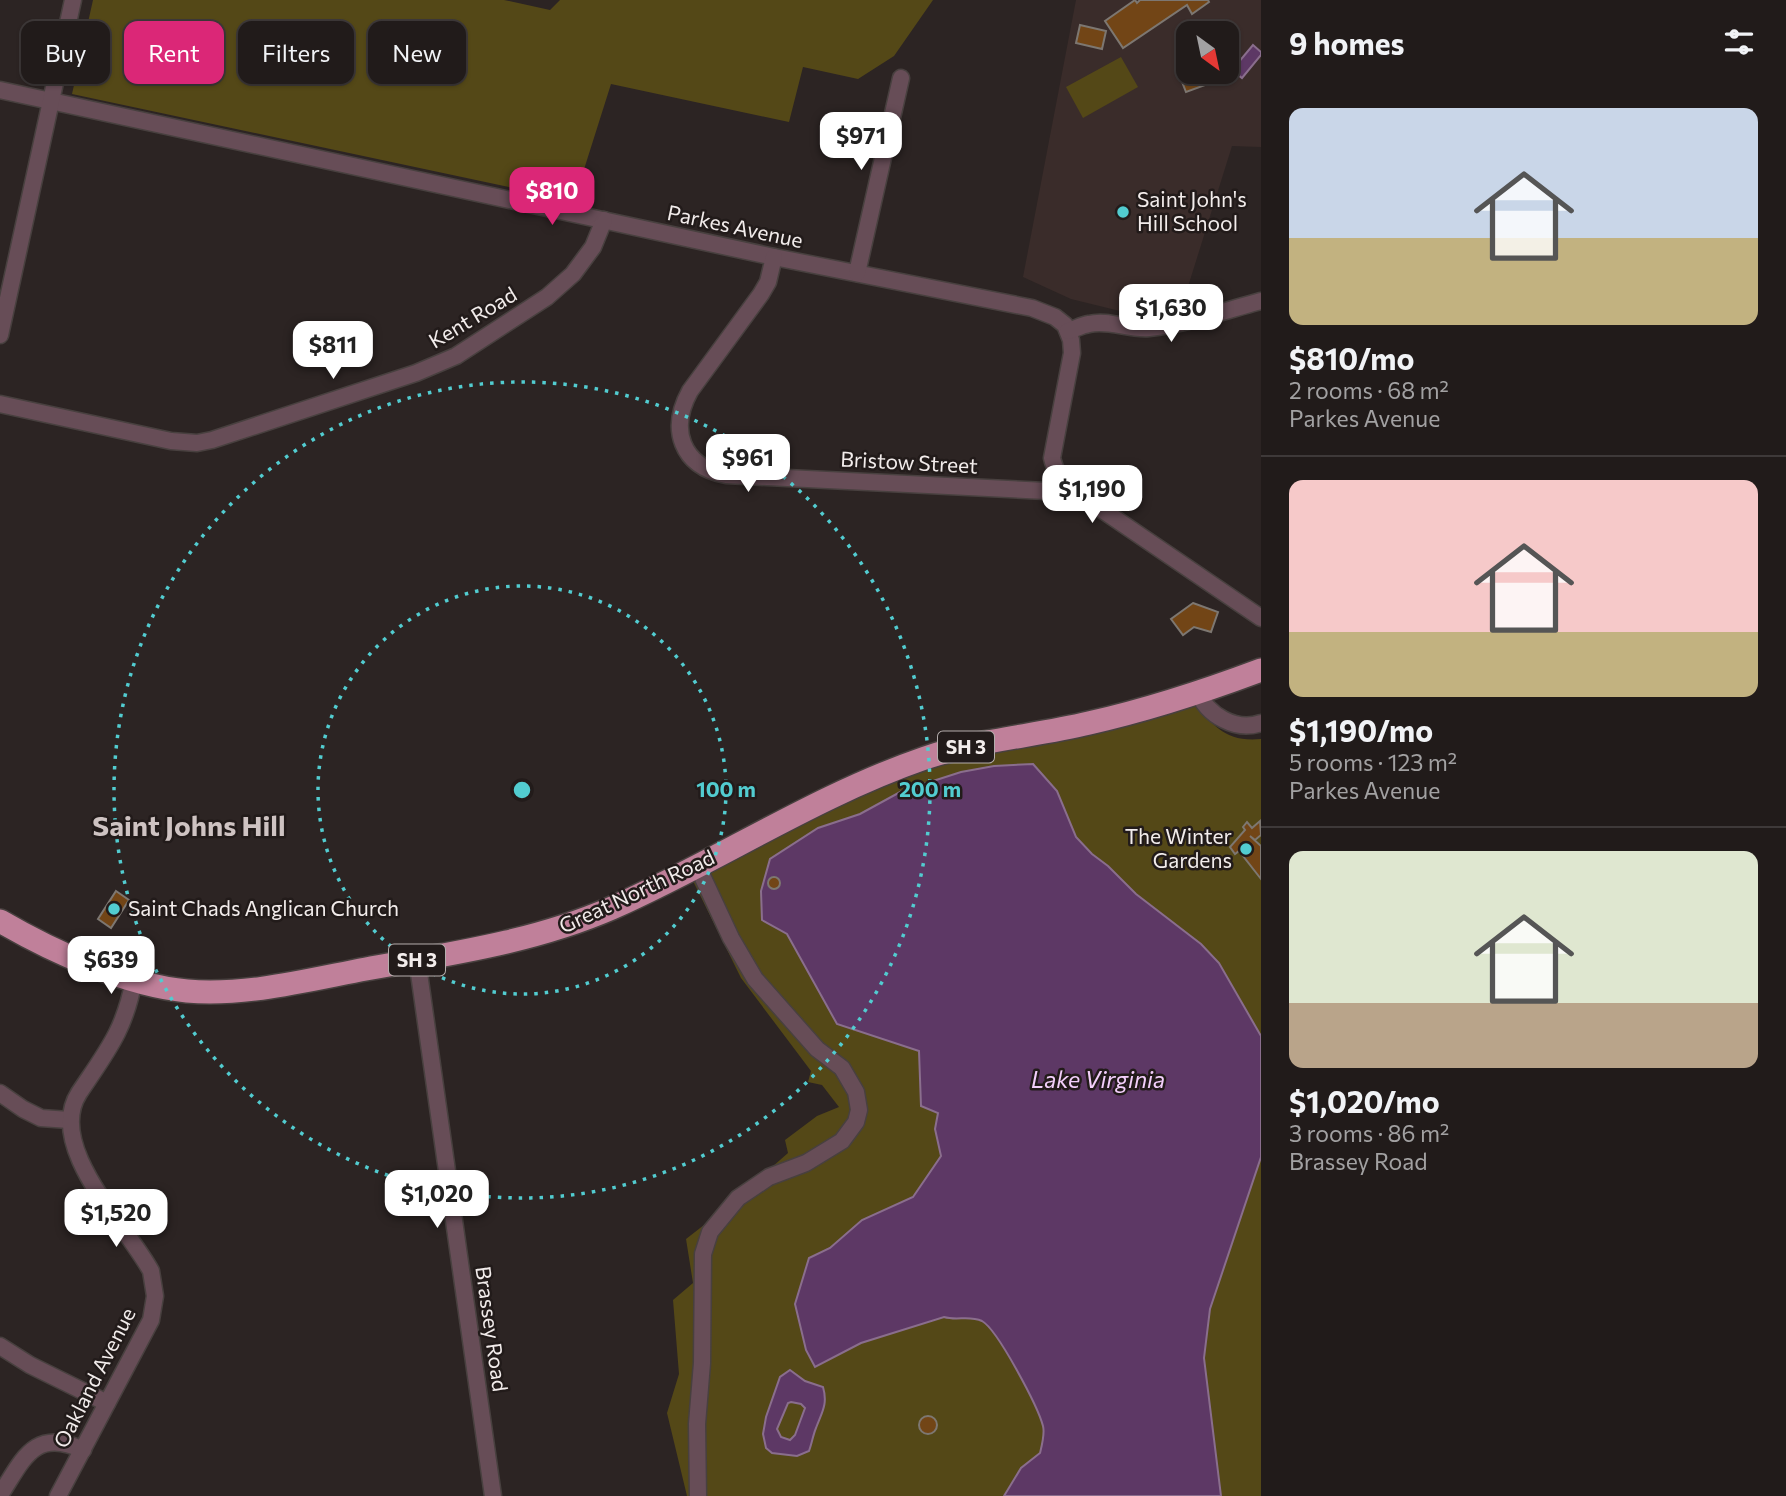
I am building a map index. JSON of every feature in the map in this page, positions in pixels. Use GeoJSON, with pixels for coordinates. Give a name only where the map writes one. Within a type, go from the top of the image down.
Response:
{"type":"FeatureCollection","features":[{"type":"Feature","properties":{"kind":"highway","name":"Great North Road"},"geometry":{"type":"LineString","coordinates":[[0,921],[94,966],[165,988],[187,991],[265,987],[417,960],[556,930],[626,902],[795,815],[927,757],[1086,724],[1198,692],[1261,670]]}},
{"type":"Feature","properties":{"kind":"street"},"geometry":{"type":"LineString","coordinates":[[0,335],[73,0]]}},
{"type":"Feature","properties":{"kind":"street"},"geometry":{"type":"LineString","coordinates":[[857,273],[901,78]]}},
{"type":"Feature","properties":{"kind":"street","name":"Parkes Avenue"},"geometry":{"type":"LineString","coordinates":[[0,90],[774,257],[1032,308],[1055,317],[1068,331]]}},
{"type":"Feature","properties":{"kind":"street","name":"Kent Road"},"geometry":{"type":"LineString","coordinates":[[0,404],[171,441],[197,443],[212,440],[416,373],[456,356],[547,297],[573,274],[593,247],[604,220]]}},
{"type":"Feature","properties":{"kind":"street","name":"Bristow Street"},"geometry":{"type":"LineString","coordinates":[[774,257],[768,282],[761,294],[683,404],[679,428],[682,441],[688,452],[704,468],[726,475],[1046,491],[1067,485]]}},
{"type":"Feature","properties":{"kind":"street"},"geometry":{"type":"LineString","coordinates":[[1261,301],[1166,326],[1144,328],[1098,323],[1068,331],[1072,340],[1072,353],[1052,458],[1054,468],[1067,485],[1261,618]]}},
{"type":"Feature","properties":{"kind":"street"},"geometry":{"type":"LineString","coordinates":[[1198,692],[1203,706],[1223,719],[1250,726],[1261,723]]}},
{"type":"Feature","properties":{"kind":"street"},"geometry":{"type":"LineString","coordinates":[[697,865],[731,938],[755,979],[817,1049],[842,1069],[856,1092],[859,1110],[856,1122],[842,1141],[806,1163],[769,1177],[738,1198],[710,1232],[703,1255],[702,1363],[697,1424],[698,1496]]}},
{"type":"Feature","properties":{"kind":"street","name":"Brassey Road"},"geometry":{"type":"LineString","coordinates":[[417,960],[493,1496]]}},
{"type":"Feature","properties":{"kind":"street"},"geometry":{"type":"LineString","coordinates":[[0,1093],[23,1110],[41,1118],[69,1120],[78,1095],[116,1038],[134,979]]}},
{"type":"Feature","properties":{"kind":"street","name":"Oakland Avenue"},"geometry":{"type":"LineString","coordinates":[[58,1496],[150,1320],[155,1286],[143,1255],[83,1169],[69,1120]]}},
{"type":"Feature","properties":{"kind":"street"},"geometry":{"type":"LineString","coordinates":[[0,1346],[107,1403]]}},
{"type":"Feature","properties":{"kind":"street"},"geometry":{"type":"LineString","coordinates":[[0,1495],[20,1462],[42,1445],[51,1441],[65,1442],[83,1450]]}},
{"type":"Feature","properties":{"kind":"shaded area"},"geometry":{"type":"Polygon","coordinates":[[[93,0],[504,0],[550,10],[560,0],[933,0],[894,56],[858,79],[803,67],[789,122],[611,84],[574,201],[72,94],[74,84],[110,84],[110,21],[88,21],[93,0]]]}},
{"type":"Feature","properties":{"kind":"shaded area","name":"Saint John's Hill School"},"geometry":{"type":"Polygon","coordinates":[[[1076,0],[1261,0],[1261,147],[1232,146],[1181,309],[1128,313],[1071,299],[1023,277],[1076,0]]]}},
{"type":"Feature","properties":{"kind":"shaded area"},"geometry":{"type":"Polygon","coordinates":[[[1121,57],[1138,87],[1083,118],[1066,87],[1121,57]]]}},
{"type":"Feature","properties":{"kind":"shaded area"},"geometry":{"type":"Polygon","coordinates":[[[1194,702],[1222,731],[1238,738],[1261,739],[1261,1496],[687,1496],[667,1413],[679,1374],[673,1300],[693,1283],[686,1239],[788,1153],[785,1140],[817,1116],[839,1107],[822,1085],[808,1082],[811,1071],[741,978],[692,879],[898,776],[1013,745],[1194,702]]]}},
{"type":"Feature","properties":{"kind":"water"},"geometry":{"type":"Polygon","coordinates":[[[1253,45],[1261,52],[1242,78],[1239,76],[1239,62],[1253,45]]]}},
{"type":"Feature","properties":{"kind":"water","name":"Lake Virginia"},"geometry":{"type":"Polygon","coordinates":[[[1033,764],[1057,791],[1076,837],[1136,894],[1201,944],[1219,963],[1261,1036],[1261,1157],[1210,1309],[1204,1358],[1221,1496],[1004,1496],[1021,1468],[1040,1453],[1044,1429],[1034,1403],[1007,1353],[989,1327],[977,1319],[944,1317],[861,1343],[815,1367],[806,1350],[795,1304],[809,1258],[830,1248],[862,1220],[913,1197],[941,1156],[935,1129],[938,1113],[921,1106],[919,1051],[837,1024],[787,934],[762,920],[761,891],[770,859],[818,828],[860,814],[902,791],[961,772],[994,766],[1033,764]]]}},
{"type":"Feature","properties":{"kind":"water"},"geometry":{"type":"Polygon","coordinates":[[[790,1370],[805,1381],[823,1387],[824,1408],[809,1451],[797,1456],[772,1453],[766,1448],[763,1434],[766,1417],[780,1377],[790,1370]],[[788,1403],[777,1429],[781,1437],[790,1440],[795,1435],[805,1408],[801,1404],[788,1403]]]}},
{"type":"Feature","properties":{"kind":"building"},"geometry":{"type":"Polygon","coordinates":[[[1135,0],[1137,3],[1140,0],[1209,2],[1192,14],[1187,5],[1123,48],[1105,21],[1135,0]]]}},
{"type":"Feature","properties":{"kind":"building"},"geometry":{"type":"Polygon","coordinates":[[[1080,25],[1106,31],[1102,49],[1076,43],[1080,25]]]}},
{"type":"Feature","properties":{"kind":"building"},"geometry":{"type":"Polygon","coordinates":[[[1183,84],[1208,84],[1186,92],[1183,84]]]}},
{"type":"Feature","properties":{"kind":"building"},"geometry":{"type":"Polygon","coordinates":[[[1193,603],[1218,612],[1211,632],[1194,627],[1183,635],[1171,619],[1193,603]]]}},
{"type":"Feature","properties":{"kind":"building","name":"The Winter Gardens"},"geometry":{"type":"Polygon","coordinates":[[[1260,821],[1261,835],[1255,840],[1250,836],[1261,846],[1261,879],[1239,851],[1235,854],[1230,847],[1245,830],[1243,827],[1247,822],[1252,828],[1260,821]]]}},
{"type":"Feature","properties":{"kind":"building"},"geometry":{"type":"Polygon","coordinates":[[[774,877],[780,883],[774,889],[768,883],[774,877]]]}},
{"type":"Feature","properties":{"kind":"building","name":"Saint Chads Anglican Church"},"geometry":{"type":"Polygon","coordinates":[[[116,891],[129,900],[111,928],[98,919],[116,891]]]}},
{"type":"Feature","properties":{"kind":"building"},"geometry":{"type":"Polygon","coordinates":[[[924,1416],[932,1416],[937,1425],[935,1432],[924,1434],[919,1429],[919,1421],[924,1416]]]}},
{"type":"Feature","properties":{"kind":"place","name":"Saint John's Hill School"},"geometry":{"type":"Point","coordinates":[1123,212]}},
{"type":"Feature","properties":{"kind":"place","name":"The Winter Gardens"},"geometry":{"type":"Point","coordinates":[1246,849]}},
{"type":"Feature","properties":{"kind":"place","name":"Saint Chads Anglican Church"},"geometry":{"type":"Point","coordinates":[114,909]}},
{"type":"Feature","properties":{"kind":"district","name":"Saint Johns Hill"},"geometry":{"type":"Point","coordinates":[189,826]}}]}
